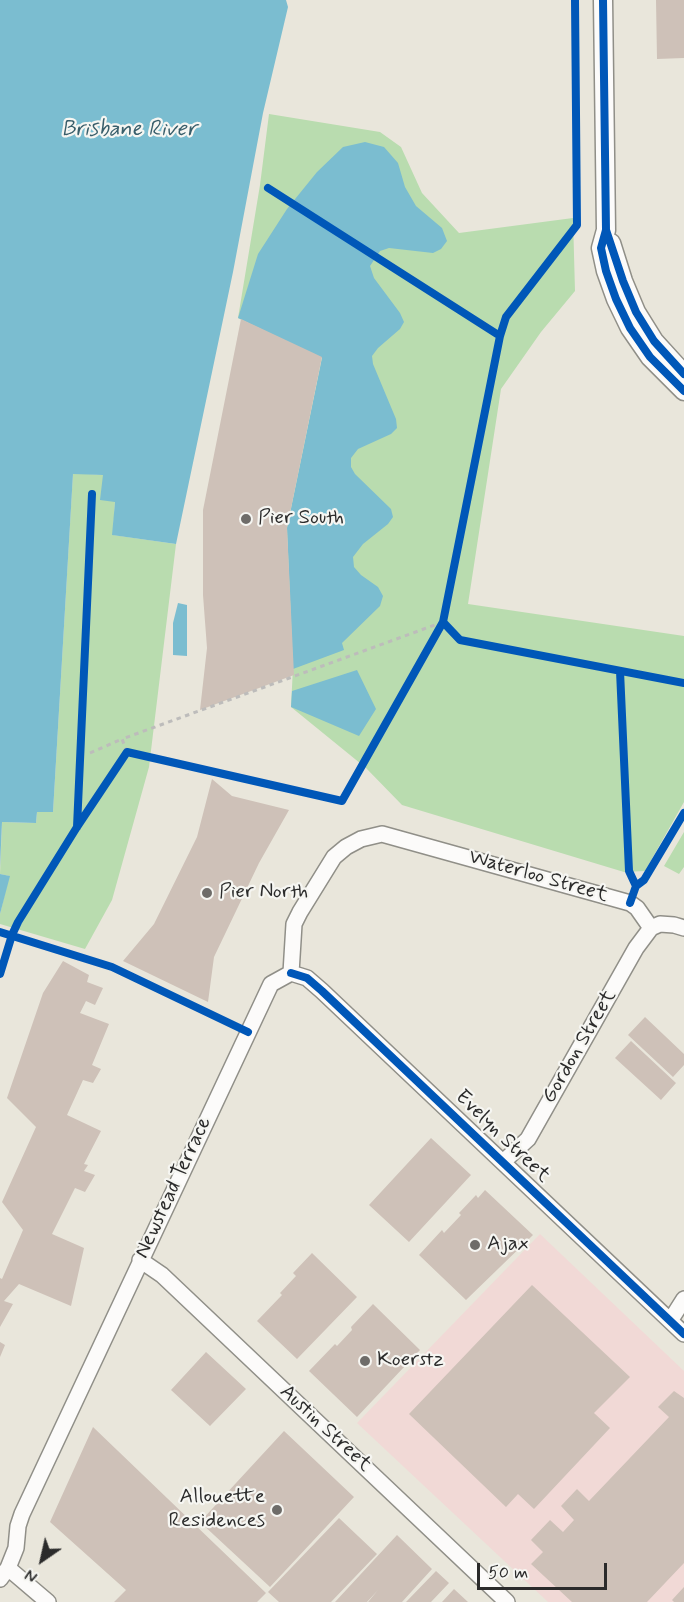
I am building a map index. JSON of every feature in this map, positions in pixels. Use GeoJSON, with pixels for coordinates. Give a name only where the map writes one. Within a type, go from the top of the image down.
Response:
{"type":"FeatureCollection","features":[{"type":"Feature","properties":{"kind":"street"},"geometry":{"type":"LineString","coordinates":[[603,2],[606,230],[601,248],[616,299],[630,328],[650,357],[684,391]]}},
{"type":"Feature","properties":{"kind":"street"},"geometry":{"type":"LineString","coordinates":[[606,230],[636,312],[654,341],[684,374]]}},
{"type":"Feature","properties":{"kind":"street","name":"Waterloo Street"},"geometry":{"type":"LineString","coordinates":[[291,973],[294,924],[334,857],[361,839],[382,834],[630,903],[637,908],[651,928]]}},
{"type":"Feature","properties":{"kind":"street"},"geometry":{"type":"LineString","coordinates":[[651,928],[660,924],[674,924],[684,928]]}},
{"type":"Feature","properties":{"kind":"street","name":"Gordon Street"},"geometry":{"type":"LineString","coordinates":[[503,1162],[528,1139],[636,948],[651,928]]}},
{"type":"Feature","properties":{"kind":"street","name":"Evelyn Street"},"geometry":{"type":"LineString","coordinates":[[291,973],[307,978],[322,991],[684,1334]]}},
{"type":"Feature","properties":{"kind":"street","name":"Newstead Terrace"},"geometry":{"type":"LineString","coordinates":[[4,1573],[15,1548],[22,1514],[271,984],[291,973]]}},
{"type":"Feature","properties":{"kind":"street","name":"Austin Street"},"geometry":{"type":"LineString","coordinates":[[140,1260],[162,1275],[507,1602]]}},
{"type":"Feature","properties":{"kind":"street"},"geometry":{"type":"LineString","coordinates":[[670,1320],[684,1299]]}},
{"type":"Feature","properties":{"kind":"street"},"geometry":{"type":"LineString","coordinates":[[4,1573],[48,1602]]}},
{"type":"Feature","properties":{"kind":"path"},"geometry":{"type":"LineString","coordinates":[[445,613],[446,625]]}},
{"type":"Feature","properties":{"kind":"path"},"geometry":{"type":"LineString","coordinates":[[437,633],[452,619]]}},
{"type":"Feature","properties":{"kind":"path"},"geometry":{"type":"LineString","coordinates":[[90,753],[122,739],[446,625]]}},
{"type":"Feature","properties":{"kind":"path"},"geometry":{"type":"LineString","coordinates":[[122,739],[128,752],[139,755]]}},
{"type":"Feature","properties":{"kind":"path"},"geometry":{"type":"LineString","coordinates":[[121,761],[128,752]]}},
{"type":"Feature","properties":{"kind":"shaded area"},"geometry":{"type":"Polygon","coordinates":[[[540,1234],[684,1371],[684,1602],[548,1602],[357,1423],[540,1234]]]}},
{"type":"Feature","properties":{"kind":"green space"},"geometry":{"type":"Polygon","coordinates":[[[269,114],[380,132],[401,147],[422,193],[459,233],[573,218],[575,291],[541,332],[501,389],[468,604],[684,636],[684,802],[645,871],[624,872],[402,805],[366,768],[291,707],[293,667],[287,528],[322,358],[238,318],[269,114]]]}},
{"type":"Feature","properties":{"kind":"green space"},"geometry":{"type":"Polygon","coordinates":[[[73,473],[103,475],[115,501],[113,535],[176,544],[149,767],[112,900],[85,949],[0,924],[0,914],[9,876],[0,874],[2,822],[36,823],[37,812],[53,812],[73,473]]]}},
{"type":"Feature","properties":{"kind":"green space"},"geometry":{"type":"Polygon","coordinates":[[[684,832],[684,867],[679,874],[664,866],[684,832]]]}},
{"type":"Feature","properties":{"kind":"water","name":"Brisbane River"},"geometry":{"type":"Polygon","coordinates":[[[0,0],[286,0],[288,7],[263,113],[233,272],[176,544],[112,535],[115,502],[100,500],[103,475],[73,474],[53,812],[37,812],[36,823],[2,822],[0,868],[0,0]]]}},
{"type":"Feature","properties":{"kind":"water"},"geometry":{"type":"Polygon","coordinates":[[[365,142],[384,147],[398,163],[405,187],[416,206],[442,228],[447,241],[441,249],[433,253],[389,248],[380,251],[370,266],[374,278],[404,322],[400,329],[372,356],[373,364],[396,419],[397,428],[391,434],[358,449],[351,458],[351,467],[355,474],[391,509],[393,517],[388,524],[363,544],[353,557],[354,567],[378,587],[383,596],[380,606],[342,643],[344,650],[293,669],[287,528],[322,358],[238,318],[258,254],[287,209],[317,172],[343,147],[365,142]]]}},
{"type":"Feature","properties":{"kind":"water"},"geometry":{"type":"Polygon","coordinates":[[[178,603],[187,605],[187,656],[173,655],[173,623],[178,603]]]}},
{"type":"Feature","properties":{"kind":"water"},"geometry":{"type":"Polygon","coordinates":[[[357,670],[376,709],[359,736],[291,707],[292,691],[357,670]]]}},
{"type":"Feature","properties":{"kind":"water"},"geometry":{"type":"Polygon","coordinates":[[[0,874],[10,876],[0,914],[0,874]]]}},
{"type":"Feature","properties":{"kind":"building"},"geometry":{"type":"Polygon","coordinates":[[[656,0],[684,0],[684,58],[657,59],[656,0]]]}},
{"type":"Feature","properties":{"kind":"building","name":"Pier South"},"geometry":{"type":"Polygon","coordinates":[[[241,319],[322,357],[287,528],[294,675],[200,710],[207,648],[203,595],[203,510],[241,319]]]}},
{"type":"Feature","properties":{"kind":"building","name":"Pier North"},"geometry":{"type":"Polygon","coordinates":[[[212,779],[232,796],[289,810],[259,863],[214,957],[208,1002],[123,961],[154,924],[197,837],[212,779]]]}},
{"type":"Feature","properties":{"kind":"building"},"geometry":{"type":"Polygon","coordinates":[[[63,961],[89,975],[87,982],[103,988],[95,1005],[86,1001],[80,1013],[109,1024],[92,1065],[101,1069],[93,1083],[83,1080],[67,1115],[101,1131],[84,1164],[88,1165],[84,1171],[95,1175],[85,1192],[75,1188],[52,1234],[84,1248],[71,1306],[19,1284],[4,1301],[13,1304],[0,1327],[0,1278],[2,1279],[23,1230],[2,1202],[36,1127],[7,1098],[43,993],[63,961]]]}},
{"type":"Feature","properties":{"kind":"building"},"geometry":{"type":"Polygon","coordinates":[[[645,1017],[684,1054],[684,1065],[673,1077],[628,1035],[645,1017]]]}},
{"type":"Feature","properties":{"kind":"building"},"geometry":{"type":"Polygon","coordinates":[[[631,1041],[676,1083],[661,1100],[615,1058],[631,1041]]]}},
{"type":"Feature","properties":{"kind":"building"},"geometry":{"type":"Polygon","coordinates":[[[431,1138],[471,1175],[409,1242],[369,1205],[431,1138]]]}},
{"type":"Feature","properties":{"kind":"building","name":"Ajax"},"geometry":{"type":"Polygon","coordinates":[[[485,1190],[533,1235],[466,1300],[419,1255],[442,1230],[444,1233],[476,1195],[478,1198],[485,1190]]]}},
{"type":"Feature","properties":{"kind":"building"},"geometry":{"type":"Polygon","coordinates":[[[312,1253],[357,1297],[297,1359],[257,1321],[282,1295],[280,1293],[296,1276],[293,1273],[312,1253]]]}},
{"type":"Feature","properties":{"kind":"building"},"geometry":{"type":"Polygon","coordinates":[[[532,1285],[630,1377],[594,1413],[610,1428],[534,1509],[518,1494],[506,1507],[409,1414],[532,1285]]]}},
{"type":"Feature","properties":{"kind":"building","name":"Koerstz"},"geometry":{"type":"Polygon","coordinates":[[[373,1304],[420,1350],[357,1417],[309,1371],[335,1344],[337,1346],[373,1304]]]}},
{"type":"Feature","properties":{"kind":"building"},"geometry":{"type":"Polygon","coordinates":[[[0,1342],[5,1345],[0,1357],[0,1342]]]}},
{"type":"Feature","properties":{"kind":"building"},"geometry":{"type":"Polygon","coordinates":[[[206,1352],[246,1389],[210,1426],[171,1390],[206,1352]]]}},
{"type":"Feature","properties":{"kind":"building"},"geometry":{"type":"Polygon","coordinates":[[[674,1391],[684,1398],[684,1563],[647,1602],[572,1602],[531,1564],[543,1552],[531,1540],[550,1520],[563,1532],[574,1520],[561,1506],[577,1489],[589,1501],[669,1417],[658,1407],[674,1391]]]}},
{"type":"Feature","properties":{"kind":"building"},"geometry":{"type":"Polygon","coordinates":[[[93,1427],[266,1593],[257,1602],[114,1602],[126,1590],[50,1522],[93,1427]]]}},
{"type":"Feature","properties":{"kind":"building","name":"Allouette Residences"},"geometry":{"type":"Polygon","coordinates":[[[284,1431],[354,1497],[270,1587],[200,1522],[284,1431]]]}},
{"type":"Feature","properties":{"kind":"building"},"geometry":{"type":"Polygon","coordinates":[[[339,1518],[377,1554],[331,1602],[279,1602],[268,1592],[339,1518]]]}},
{"type":"Feature","properties":{"kind":"building"},"geometry":{"type":"Polygon","coordinates":[[[397,1535],[432,1569],[402,1602],[368,1602],[378,1590],[367,1602],[335,1602],[397,1535]]]}},
{"type":"Feature","properties":{"kind":"building"},"geometry":{"type":"Polygon","coordinates":[[[436,1571],[449,1583],[431,1602],[406,1602],[436,1571]]]}},
{"type":"Feature","properties":{"kind":"building"},"geometry":{"type":"Polygon","coordinates":[[[684,1587],[684,1602],[674,1602],[672,1600],[684,1587]]]}},
{"type":"Feature","properties":{"kind":"building"},"geometry":{"type":"Polygon","coordinates":[[[454,1589],[468,1602],[442,1602],[454,1589]]]}},
{"type":"Feature","properties":{"kind":"cycle path"},"geometry":{"type":"LineString","coordinates":[[0,974],[18,922],[127,752],[342,801],[443,622],[500,336],[506,317],[577,225],[575,0]]}},
{"type":"Feature","properties":{"kind":"cycle path"},"geometry":{"type":"LineString","coordinates":[[603,0],[606,230],[601,248],[616,299],[630,328],[650,357],[684,391]]}},
{"type":"Feature","properties":{"kind":"cycle path"},"geometry":{"type":"LineString","coordinates":[[268,188],[500,336]]}},
{"type":"Feature","properties":{"kind":"cycle path"},"geometry":{"type":"LineString","coordinates":[[606,230],[636,312],[654,341],[684,374]]}},
{"type":"Feature","properties":{"kind":"cycle path"},"geometry":{"type":"LineString","coordinates":[[77,827],[92,494]]}},
{"type":"Feature","properties":{"kind":"cycle path"},"geometry":{"type":"LineString","coordinates":[[443,622],[460,640],[684,683]]}},
{"type":"Feature","properties":{"kind":"cycle path"},"geometry":{"type":"LineString","coordinates":[[620,671],[629,871],[636,886],[630,903]]}},
{"type":"Feature","properties":{"kind":"cycle path"},"geometry":{"type":"LineString","coordinates":[[636,886],[644,880],[684,813]]}},
{"type":"Feature","properties":{"kind":"cycle path"},"geometry":{"type":"LineString","coordinates":[[0,932],[112,967],[248,1032]]}},
{"type":"Feature","properties":{"kind":"cycle path"},"geometry":{"type":"LineString","coordinates":[[291,973],[307,978],[322,991],[684,1334]]}},
{"type":"Feature","properties":{"kind":"place","name":"Pier South"},"geometry":{"type":"Point","coordinates":[246,519]}},
{"type":"Feature","properties":{"kind":"place","name":"Pier North"},"geometry":{"type":"Point","coordinates":[207,893]}},
{"type":"Feature","properties":{"kind":"place","name":"Ajax"},"geometry":{"type":"Point","coordinates":[475,1245]}},
{"type":"Feature","properties":{"kind":"place","name":"Koerstz"},"geometry":{"type":"Point","coordinates":[365,1361]}},
{"type":"Feature","properties":{"kind":"place","name":"Allouette Residences"},"geometry":{"type":"Point","coordinates":[277,1510]}}]}
